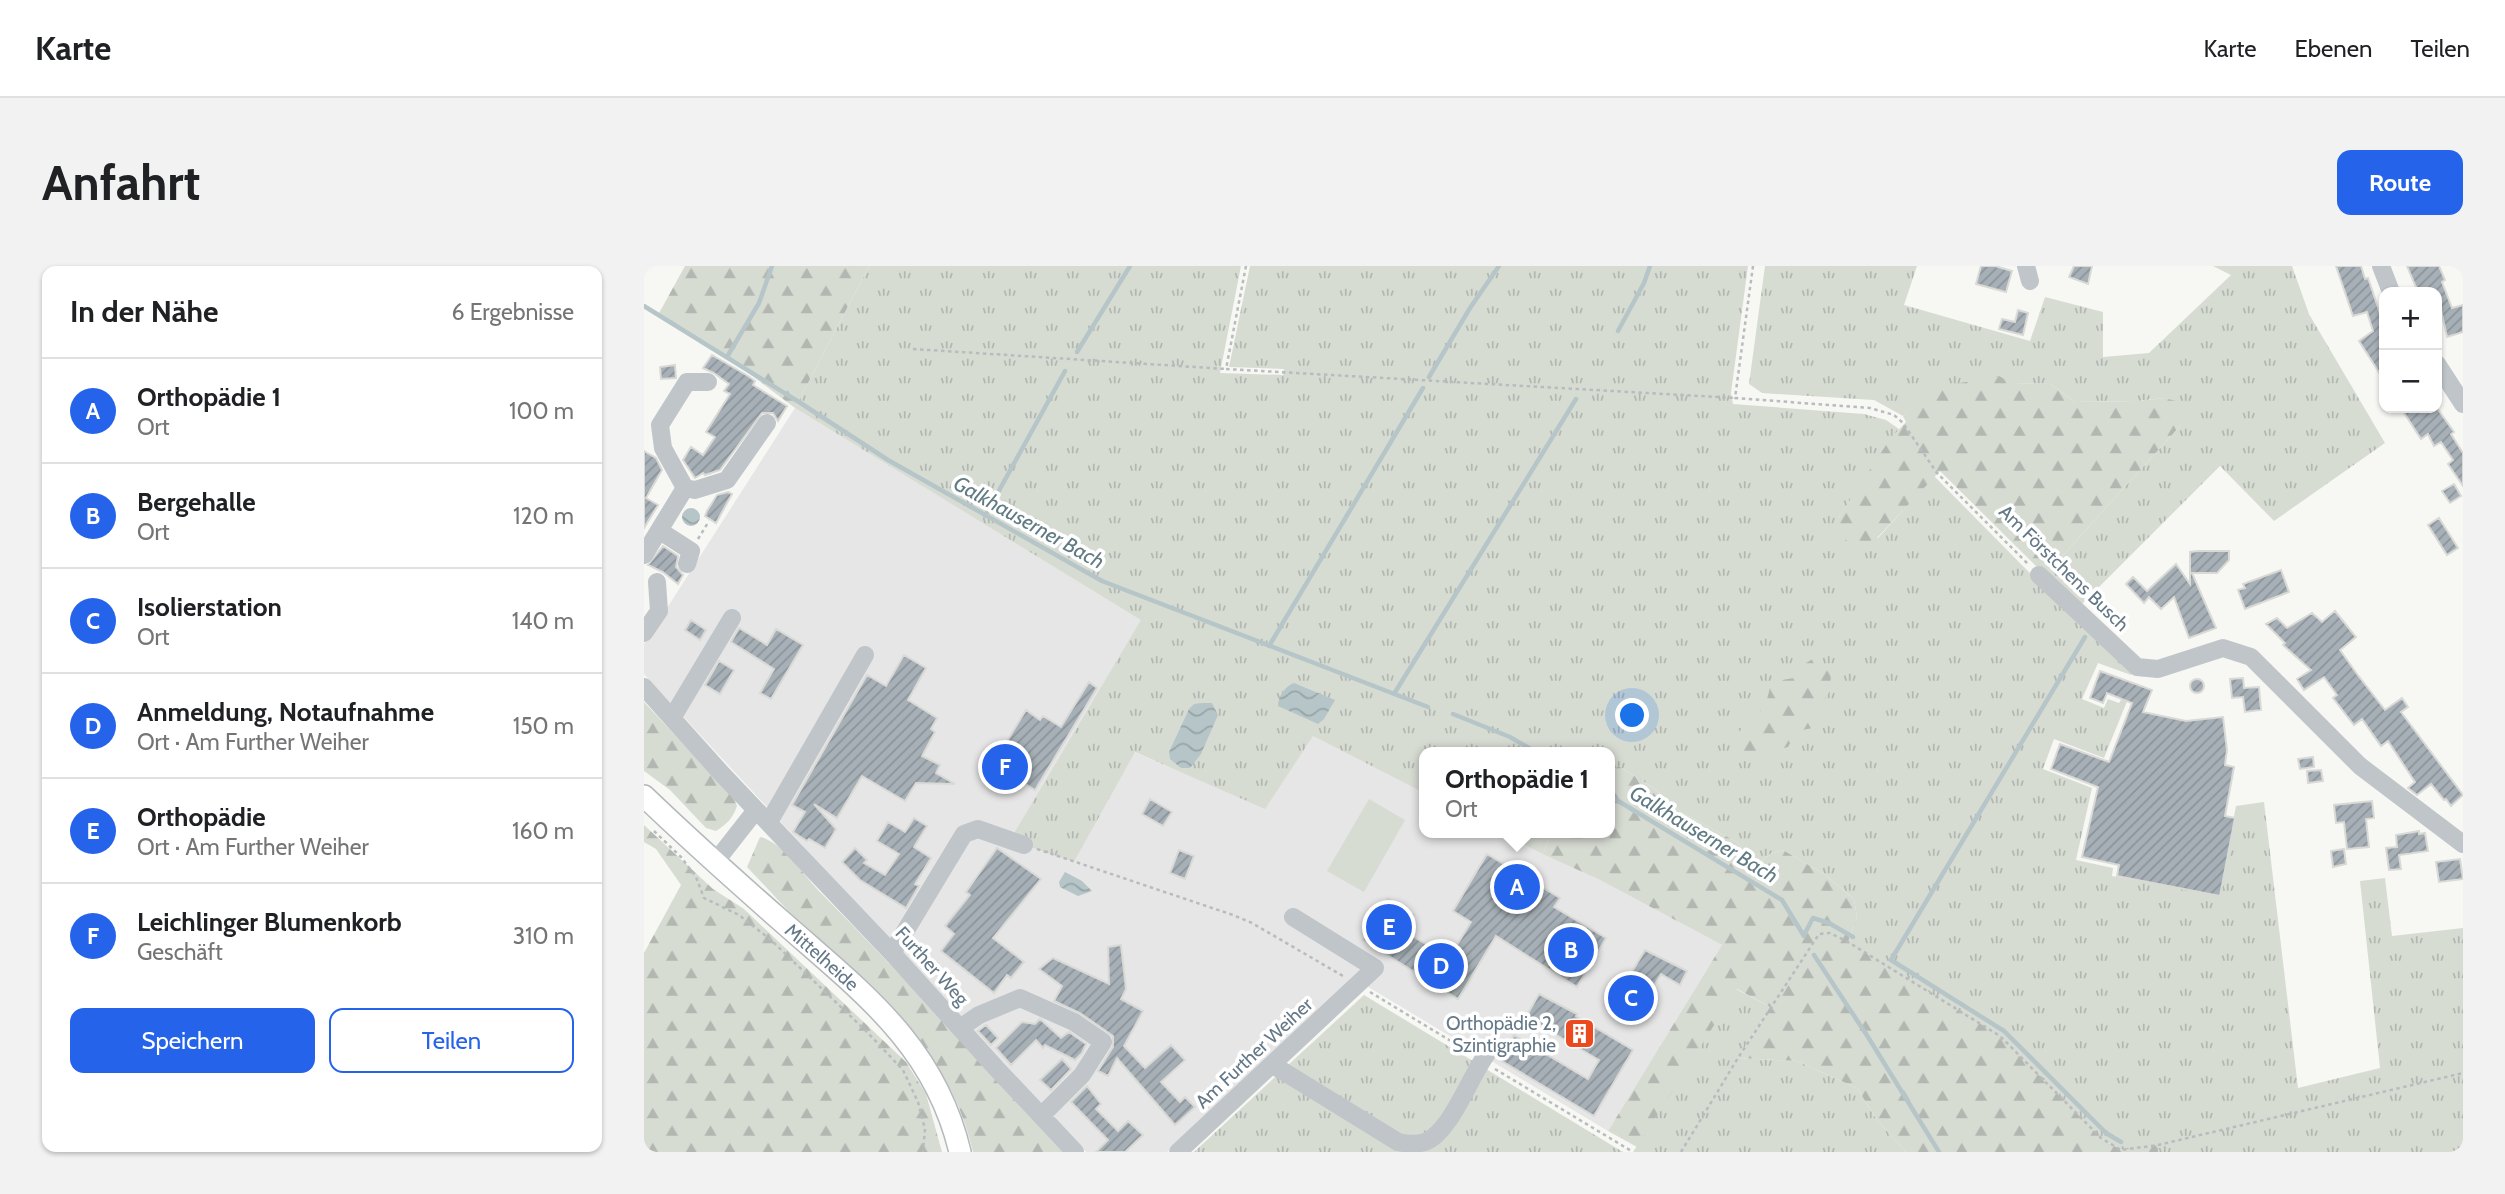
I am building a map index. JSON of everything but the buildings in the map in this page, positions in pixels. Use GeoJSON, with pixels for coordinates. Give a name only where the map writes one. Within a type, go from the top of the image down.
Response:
{"type":"FeatureCollection","features":[{"type":"Feature","properties":{"kind":"main road","name":"Mittelheide"},"geometry":{"type":"LineString","coordinates":[[644,796],[899,1030],[937,1086],[951,1116],[959,1150]]}},
{"type":"Feature","properties":{"kind":"street"},"geometry":{"type":"LineString","coordinates":[[2381,266],[2390,287]]}},
{"type":"Feature","properties":{"kind":"street"},"geometry":{"type":"LineString","coordinates":[[2442,372],[2463,404]]}},
{"type":"Feature","properties":{"kind":"street"},"geometry":{"type":"LineString","coordinates":[[708,382],[687,382],[660,425],[663,448],[685,488],[695,490],[727,480],[767,423]]}},
{"type":"Feature","properties":{"kind":"street"},"geometry":{"type":"LineString","coordinates":[[644,555],[685,488]]}},
{"type":"Feature","properties":{"kind":"street"},"geometry":{"type":"LineString","coordinates":[[660,531],[691,551],[687,565]]}},
{"type":"Feature","properties":{"kind":"street","name":"Am Förstchens Busch"},"geometry":{"type":"LineString","coordinates":[[2039,575],[2137,667],[2158,669],[2223,648],[2251,657],[2360,766],[2463,844]]}},
{"type":"Feature","properties":{"kind":"street"},"geometry":{"type":"LineString","coordinates":[[644,633],[659,611],[657,582]]}},
{"type":"Feature","properties":{"kind":"street"},"geometry":{"type":"LineString","coordinates":[[672,718],[732,618]]}},
{"type":"Feature","properties":{"kind":"street"},"geometry":{"type":"LineString","coordinates":[[716,861],[763,816],[865,655]]}},
{"type":"Feature","properties":{"kind":"street","name":"Further Weg"},"geometry":{"type":"LineString","coordinates":[[644,687],[1075,1152]]}},
{"type":"Feature","properties":{"kind":"street"},"geometry":{"type":"LineString","coordinates":[[892,953],[964,835],[978,829],[1024,845]]}},
{"type":"Feature","properties":{"kind":"street","name":"Am Further Weiher"},"geometry":{"type":"LineString","coordinates":[[1178,1152],[1375,968],[1293,917]]}},
{"type":"Feature","properties":{"kind":"street"},"geometry":{"type":"LineString","coordinates":[[960,1028],[979,1015],[1020,998],[1074,1022],[1103,1042],[1082,1075],[1041,1116]]}},
{"type":"Feature","properties":{"kind":"street"},"geometry":{"type":"LineString","coordinates":[[1273,1065],[1398,1142],[1413,1145],[1428,1141],[1441,1131],[1486,1055]]}},
{"type":"Feature","properties":{"kind":"path"},"geometry":{"type":"LineString","coordinates":[[1226,369],[1246,266]]}},
{"type":"Feature","properties":{"kind":"path"},"geometry":{"type":"LineString","coordinates":[[1735,398],[1754,266]]}},
{"type":"Feature","properties":{"kind":"path","name":"Am Förstchens Busch"},"geometry":{"type":"LineString","coordinates":[[912,349],[1870,408],[1894,415],[1937,473],[2039,575]]}},
{"type":"Feature","properties":{"kind":"path"},"geometry":{"type":"LineString","coordinates":[[652,829],[681,857],[696,877],[704,898],[739,915],[771,940],[903,1070],[925,1129],[923,1152]]}},
{"type":"Feature","properties":{"kind":"path"},"geometry":{"type":"LineString","coordinates":[[1681,1152],[1819,933],[1830,933],[1848,942],[2000,1036],[2101,1138],[2121,1150],[2166,1143],[2463,1073]]}},
{"type":"Feature","properties":{"kind":"path"},"geometry":{"type":"LineString","coordinates":[[912,1089],[921,1097],[926,1107]]}},
{"type":"Feature","properties":{"kind":"shaded area"},"geometry":{"type":"Polygon","coordinates":[[[795,408],[1142,620],[1011,840],[1074,862],[1134,752],[1179,771],[1313,736],[1419,790],[1419,838],[1512,838],[1598,879],[1722,945],[1608,1131],[1355,979],[1167,1152],[1086,1152],[644,674],[644,644],[795,408]]]}},
{"type":"Feature","properties":{"kind":"green space"},"geometry":{"type":"Polygon","coordinates":[[[685,266],[869,266],[795,408],[727,357],[658,315],[685,266]]]}},
{"type":"Feature","properties":{"kind":"green space"},"geometry":{"type":"Polygon","coordinates":[[[869,266],[1241,266],[1220,373],[1283,375],[1284,369],[1229,367],[1250,266],[1748,266],[1731,393],[1733,404],[1864,414],[1886,420],[1899,429],[1838,518],[1878,538],[1934,476],[2092,636],[2133,670],[2131,675],[2098,663],[2082,699],[2104,708],[2108,699],[2119,703],[2123,697],[2128,699],[2104,758],[2054,739],[2043,769],[2092,788],[2076,860],[2113,868],[2112,876],[2219,895],[2236,806],[2264,802],[2298,1088],[2380,1068],[2360,881],[2385,878],[2392,936],[2463,928],[2463,1152],[2158,1152],[2158,1146],[2121,1150],[2101,1138],[1848,942],[1857,917],[1854,899],[1824,874],[1783,850],[1770,854],[1755,866],[1737,842],[1681,812],[1655,789],[1619,766],[1615,768],[1615,747],[1419,747],[1419,790],[1313,736],[1265,809],[1135,752],[1074,862],[1010,840],[1141,620],[795,408],[869,266]]]}},
{"type":"Feature","properties":{"kind":"green space"},"geometry":{"type":"Polygon","coordinates":[[[1765,266],[1917,266],[1904,305],[2030,341],[2045,297],[2103,312],[2103,357],[2149,353],[2231,275],[2213,266],[2292,266],[2309,314],[2385,443],[2274,521],[2220,466],[2080,606],[2045,575],[2180,426],[2164,398],[2075,402],[2050,384],[2012,383],[1914,406],[1903,416],[1874,400],[1762,393],[1749,384],[1765,266]]]}},
{"type":"Feature","properties":{"kind":"green space"},"geometry":{"type":"Polygon","coordinates":[[[1999,376],[2012,383],[2050,384],[2075,402],[2164,398],[2184,403],[2180,426],[2045,575],[1940,471],[1878,537],[1861,546],[1841,538],[1838,518],[1890,439],[1906,422],[1903,416],[1932,388],[1999,376]]]}},
{"type":"Feature","properties":{"kind":"green space"},"geometry":{"type":"Polygon","coordinates":[[[1816,657],[1831,673],[1830,691],[1821,704],[1818,727],[1797,731],[1788,747],[1757,753],[1739,753],[1735,742],[1743,725],[1762,709],[1770,686],[1779,685],[1782,680],[1800,677],[1806,663],[1816,657]]]}},
{"type":"Feature","properties":{"kind":"green space"},"geometry":{"type":"Polygon","coordinates":[[[644,702],[734,798],[737,806],[734,814],[716,831],[706,828],[670,790],[644,771],[644,702]]]}},
{"type":"Feature","properties":{"kind":"green space"},"geometry":{"type":"Polygon","coordinates":[[[1619,766],[1655,789],[1681,812],[1737,842],[1755,866],[1770,854],[1783,850],[1824,874],[1854,899],[1857,917],[1848,942],[2000,1036],[2101,1138],[2121,1150],[2158,1145],[2158,1152],[1906,1152],[1877,1120],[1857,1088],[1797,1061],[1738,1058],[1770,1007],[1737,989],[1637,1147],[1608,1131],[1722,945],[1598,879],[1543,854],[1549,838],[1615,838],[1615,768],[1619,766]]]}},
{"type":"Feature","properties":{"kind":"green space"},"geometry":{"type":"Polygon","coordinates":[[[1369,799],[1405,820],[1364,892],[1327,871],[1369,799]]]}},
{"type":"Feature","properties":{"kind":"green space"},"geometry":{"type":"Polygon","coordinates":[[[644,825],[713,889],[744,909],[906,1062],[926,1094],[942,1152],[644,1152],[644,953],[681,885],[656,849],[644,842],[644,825]]]}},
{"type":"Feature","properties":{"kind":"green space"},"geometry":{"type":"Polygon","coordinates":[[[760,837],[786,853],[1066,1152],[973,1152],[963,1118],[950,1089],[916,1038],[805,929],[747,867],[760,837]]]}},
{"type":"Feature","properties":{"kind":"green space"},"geometry":{"type":"Polygon","coordinates":[[[1512,838],[1549,838],[1543,854],[1512,838]]]}},
{"type":"Feature","properties":{"kind":"green space"},"geometry":{"type":"Polygon","coordinates":[[[1736,989],[1770,1007],[1738,1058],[1797,1061],[1857,1088],[1877,1120],[1906,1152],[1633,1152],[1736,989]]]}},
{"type":"Feature","properties":{"kind":"green space"},"geometry":{"type":"Polygon","coordinates":[[[1364,995],[1623,1152],[1194,1152],[1364,995]]]}},
{"type":"Feature","properties":{"kind":"water"},"geometry":{"type":"Polygon","coordinates":[[[687,508],[695,508],[700,517],[698,524],[687,526],[682,521],[682,513],[687,508]]]}},
{"type":"Feature","properties":{"kind":"water"},"geometry":{"type":"Polygon","coordinates":[[[1294,683],[1335,700],[1318,724],[1278,706],[1283,692],[1294,683]]]}},
{"type":"Feature","properties":{"kind":"water"},"geometry":{"type":"Polygon","coordinates":[[[1212,703],[1218,715],[1201,754],[1190,768],[1181,768],[1170,759],[1169,752],[1189,709],[1194,704],[1212,703]]]}},
{"type":"Feature","properties":{"kind":"water"},"geometry":{"type":"Polygon","coordinates":[[[1065,872],[1082,881],[1092,891],[1078,896],[1060,887],[1059,882],[1065,872]]]}},
{"type":"Feature","properties":{"kind":"waterway"},"geometry":{"type":"LineString","coordinates":[[727,357],[759,303],[772,266]]}},
{"type":"Feature","properties":{"kind":"waterway"},"geometry":{"type":"LineString","coordinates":[[1077,352],[1130,266]]}},
{"type":"Feature","properties":{"kind":"waterway"},"geometry":{"type":"LineString","coordinates":[[1429,377],[1470,308],[1499,266]]}},
{"type":"Feature","properties":{"kind":"waterway"},"geometry":{"type":"LineString","coordinates":[[1618,331],[1644,283],[1650,266]]}},
{"type":"Feature","properties":{"kind":"waterway","name":"Galkhauserner Bach"},"geometry":{"type":"LineString","coordinates":[[644,306],[888,460],[1102,581],[1428,707]]}},
{"type":"Feature","properties":{"kind":"waterway"},"geometry":{"type":"LineString","coordinates":[[985,516],[1065,371]]}},
{"type":"Feature","properties":{"kind":"waterway"},"geometry":{"type":"LineString","coordinates":[[1269,646],[1423,388]]}},
{"type":"Feature","properties":{"kind":"waterway"},"geometry":{"type":"LineString","coordinates":[[1394,694],[1576,399]]}},
{"type":"Feature","properties":{"kind":"waterway"},"geometry":{"type":"LineString","coordinates":[[2085,637],[1891,960],[2004,1031],[2106,1133],[2121,1142]]}},
{"type":"Feature","properties":{"kind":"waterway","name":"Galkhauserner Bach"},"geometry":{"type":"LineString","coordinates":[[1453,714],[1510,737],[1527,747]]}},
{"type":"Feature","properties":{"kind":"waterway","name":"Galkhauserner Bach"},"geometry":{"type":"LineString","coordinates":[[1615,799],[1782,900],[1804,936]]}},
{"type":"Feature","properties":{"kind":"waterway"},"geometry":{"type":"LineString","coordinates":[[1804,935],[1813,918],[1829,923],[1853,937]]}},
{"type":"Feature","properties":{"kind":"waterway","name":"Galkhauserner Bach"},"geometry":{"type":"LineString","coordinates":[[1814,955],[1939,1152]]}},
{"type":"Feature","properties":{"kind":"place","name":"Leichlinger Blumenkorb"},"geometry":{"type":"Point","coordinates":[1005,767]}},
{"type":"Feature","properties":{"kind":"place","name":"Orthopädie 1"},"geometry":{"type":"Point","coordinates":[1517,887]}},
{"type":"Feature","properties":{"kind":"place","name":"Orthopädie"},"geometry":{"type":"Point","coordinates":[1389,927]}},
{"type":"Feature","properties":{"kind":"place","name":"Bergehalle"},"geometry":{"type":"Point","coordinates":[1571,950]}},
{"type":"Feature","properties":{"kind":"place","name":"Anmeldung, Notaufnahme"},"geometry":{"type":"Point","coordinates":[1441,966]}},
{"type":"Feature","properties":{"kind":"place","name":"Isolierstation"},"geometry":{"type":"Point","coordinates":[1631,998]}},
{"type":"Feature","properties":{"kind":"place","name":"Orthopädie 2, Szintigraphie"},"geometry":{"type":"Point","coordinates":[1579,1034]}}]}
